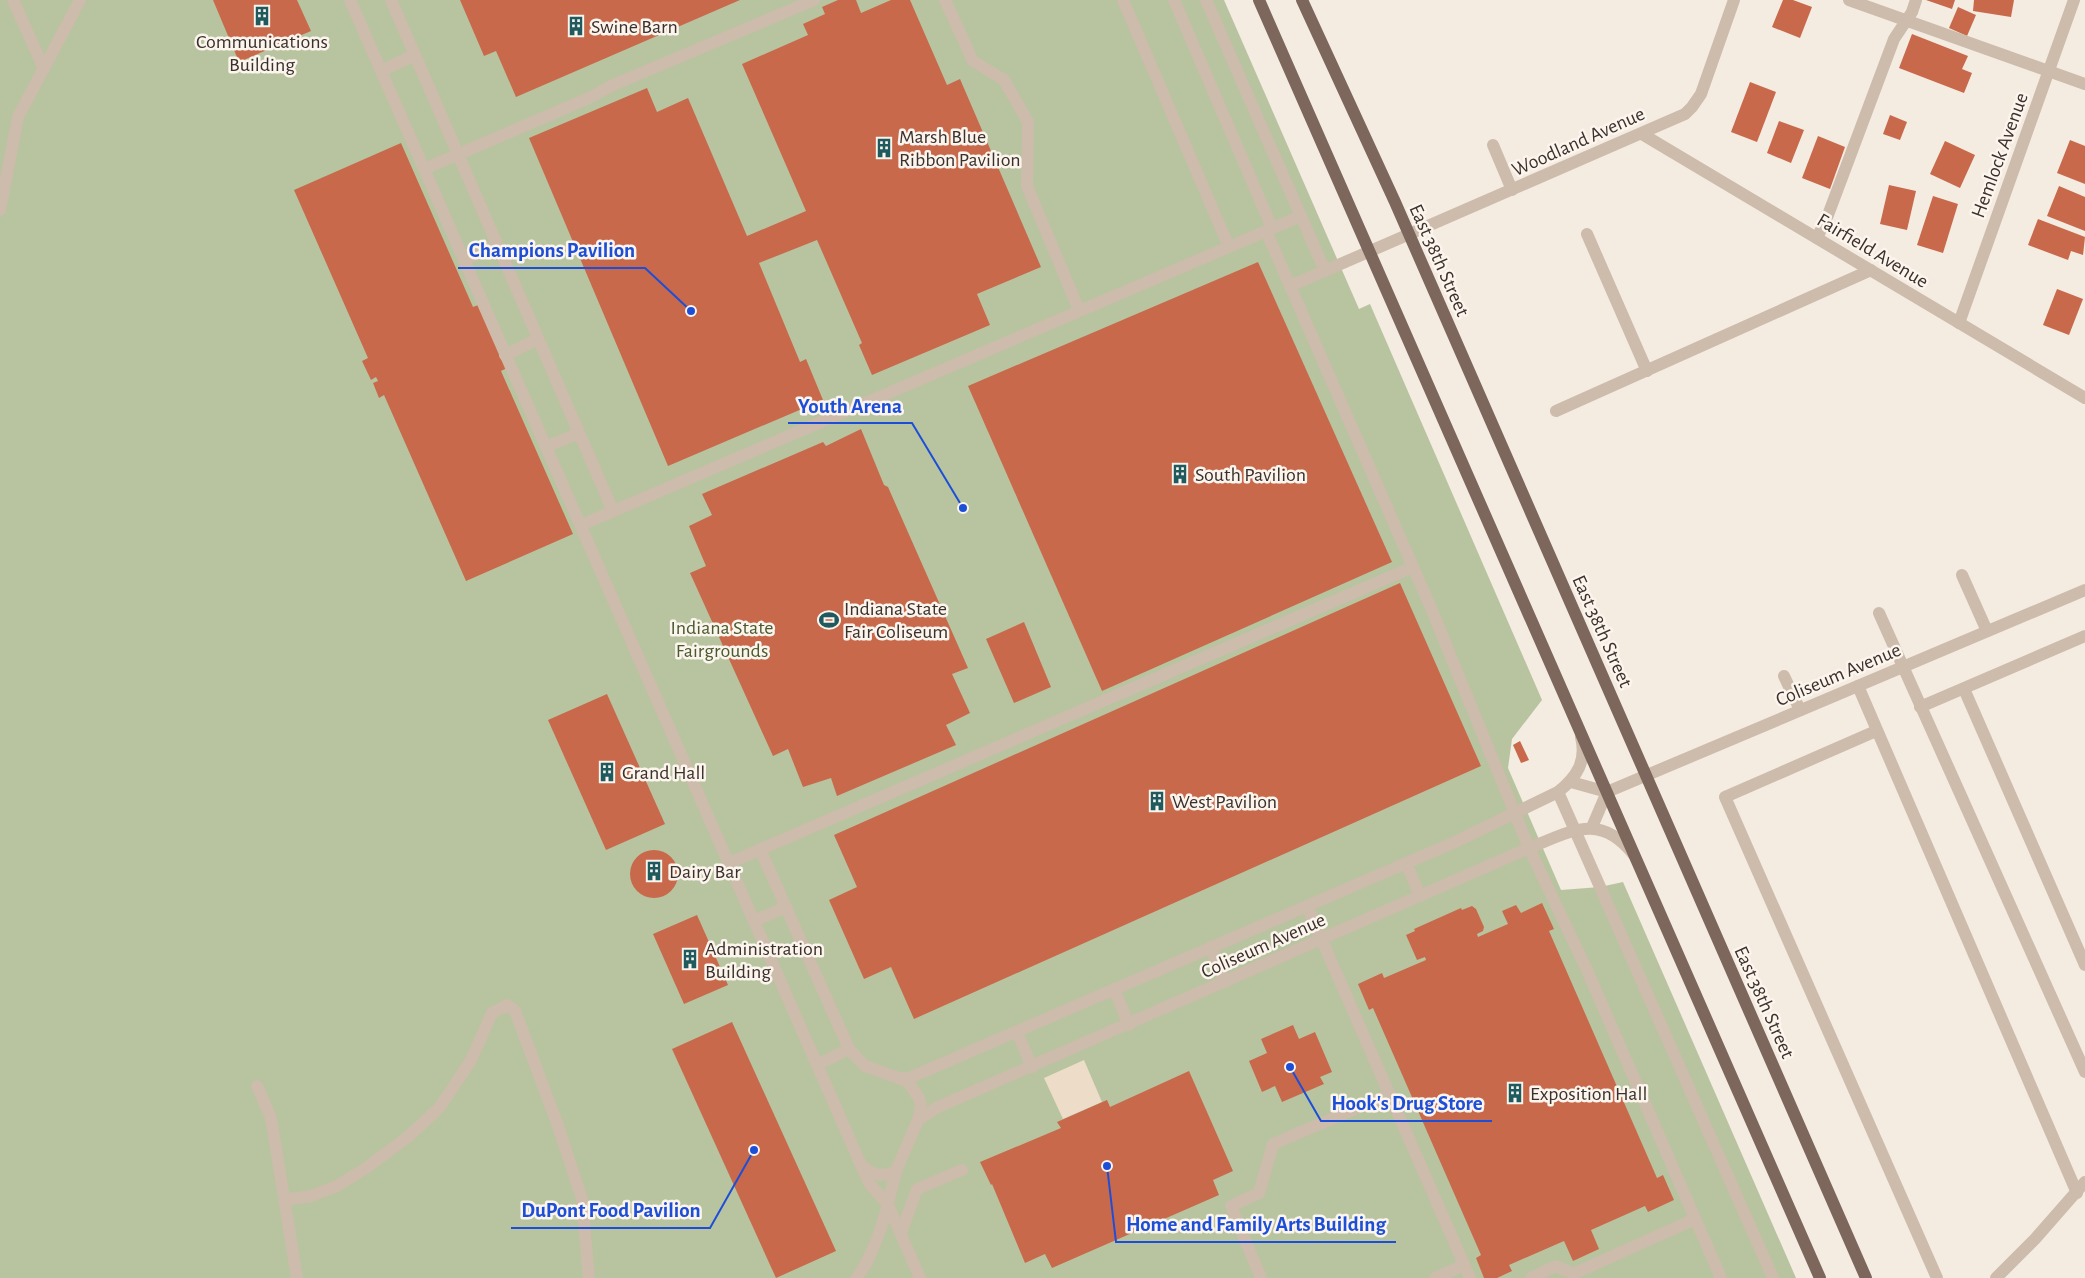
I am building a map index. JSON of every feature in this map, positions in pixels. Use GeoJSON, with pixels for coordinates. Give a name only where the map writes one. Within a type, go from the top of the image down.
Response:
{"type":"FeatureCollection","features":[{"type":"Feature","properties":{"kind":"main road"},"geometry":{"type":"LineString","coordinates":[[1259,0],[1820,1278]]}},
{"type":"Feature","properties":{"kind":"main road","name":"East 38th Street"},"geometry":{"type":"LineString","coordinates":[[1302,0],[1409,235],[1866,1278]]}},
{"type":"Feature","properties":{"kind":"street"},"geometry":{"type":"LineString","coordinates":[[13,0],[44,69]]}},
{"type":"Feature","properties":{"kind":"street"},"geometry":{"type":"LineString","coordinates":[[0,210],[18,117],[80,0]]}},
{"type":"Feature","properties":{"kind":"street"},"geometry":{"type":"LineString","coordinates":[[350,0],[869,1183],[888,1205],[920,1278]]}},
{"type":"Feature","properties":{"kind":"street"},"geometry":{"type":"LineString","coordinates":[[390,0],[613,511]]}},
{"type":"Feature","properties":{"kind":"street"},"geometry":{"type":"LineString","coordinates":[[424,169],[588,98],[613,85],[814,0]]}},
{"type":"Feature","properties":{"kind":"street"},"geometry":{"type":"LineString","coordinates":[[945,0],[973,61],[1004,80],[1028,122],[1027,186],[1079,310]]}},
{"type":"Feature","properties":{"kind":"street"},"geometry":{"type":"LineString","coordinates":[[1123,0],[1229,246]]}},
{"type":"Feature","properties":{"kind":"street"},"geometry":{"type":"LineString","coordinates":[[1174,0],[1269,230],[1290,286],[1413,567],[1515,813],[1586,968],[1721,1278]]}},
{"type":"Feature","properties":{"kind":"street"},"geometry":{"type":"LineString","coordinates":[[1206,0],[1325,271]]}},
{"type":"Feature","properties":{"kind":"street","name":"Woodland Avenue"},"geometry":{"type":"LineString","coordinates":[[1290,286],[1680,117],[1695,103],[1734,0]]}},
{"type":"Feature","properties":{"kind":"street"},"geometry":{"type":"LineString","coordinates":[[1849,0],[2085,84]]}},
{"type":"Feature","properties":{"kind":"street"},"geometry":{"type":"LineString","coordinates":[[1817,238],[1828,216],[1894,39],[1907,21],[1916,0]]}},
{"type":"Feature","properties":{"kind":"street","name":"Hemlock Avenue"},"geometry":{"type":"LineString","coordinates":[[1959,323],[2074,0]]}},
{"type":"Feature","properties":{"kind":"street"},"geometry":{"type":"LineString","coordinates":[[381,71],[415,55]]}},
{"type":"Feature","properties":{"kind":"street","name":"Fairfield Avenue"},"geometry":{"type":"LineString","coordinates":[[1642,134],[2085,398]]}},
{"type":"Feature","properties":{"kind":"street"},"geometry":{"type":"LineString","coordinates":[[1492,145],[1512,190]]}},
{"type":"Feature","properties":{"kind":"street"},"geometry":{"type":"LineString","coordinates":[[580,526],[1301,216]]}},
{"type":"Feature","properties":{"kind":"street"},"geometry":{"type":"LineString","coordinates":[[1587,234],[1647,371]]}},
{"type":"Feature","properties":{"kind":"street"},"geometry":{"type":"LineString","coordinates":[[464,260],[497,245]]}},
{"type":"Feature","properties":{"kind":"street"},"geometry":{"type":"LineString","coordinates":[[1556,411],[1871,270]]}},
{"type":"Feature","properties":{"kind":"street"},"geometry":{"type":"LineString","coordinates":[[505,355],[538,339]]}},
{"type":"Feature","properties":{"kind":"street"},"geometry":{"type":"LineString","coordinates":[[546,448],[579,434]]}},
{"type":"Feature","properties":{"kind":"street"},"geometry":{"type":"LineString","coordinates":[[728,863],[1413,567]]}},
{"type":"Feature","properties":{"kind":"street"},"geometry":{"type":"LineString","coordinates":[[1962,575],[1987,632]]}},
{"type":"Feature","properties":{"kind":"street","name":"Coliseum Avenue"},"geometry":{"type":"LineString","coordinates":[[1607,792],[2085,590]]}},
{"type":"Feature","properties":{"kind":"street"},"geometry":{"type":"LineString","coordinates":[[1879,612],[2085,1072]]}},
{"type":"Feature","properties":{"kind":"street"},"geometry":{"type":"LineString","coordinates":[[1920,707],[2085,636]]}},
{"type":"Feature","properties":{"kind":"street"},"geometry":{"type":"LineString","coordinates":[[1784,676],[1800,710]]}},
{"type":"Feature","properties":{"kind":"street"},"geometry":{"type":"LineString","coordinates":[[1858,686],[2077,1193]]}},
{"type":"Feature","properties":{"kind":"street"},"geometry":{"type":"LineString","coordinates":[[1964,689],[2085,965]]}},
{"type":"Feature","properties":{"kind":"street"},"geometry":{"type":"LineString","coordinates":[[1876,731],[1725,797],[1937,1278]]}},
{"type":"Feature","properties":{"kind":"street"},"geometry":{"type":"LineString","coordinates":[[1580,732],[1583,759],[1571,782],[1607,792],[1592,827],[1612,835],[1635,858]]}},
{"type":"Feature","properties":{"kind":"street","name":"Coliseum Avenue"},"geometry":{"type":"LineString","coordinates":[[898,1078],[909,1078],[921,1073],[1406,863],[1558,792],[1571,782]]}},
{"type":"Feature","properties":{"kind":"street"},"geometry":{"type":"LineString","coordinates":[[1558,792],[1774,1278]]}},
{"type":"Feature","properties":{"kind":"street","name":"Coliseum Avenue"},"geometry":{"type":"LineString","coordinates":[[918,1120],[938,1107],[1530,848],[1575,830],[1592,827]]}},
{"type":"Feature","properties":{"kind":"street"},"geometry":{"type":"LineString","coordinates":[[760,849],[849,1049],[864,1066],[907,1081],[916,1091],[921,1106],[918,1120],[896,1170],[888,1205],[872,1254],[857,1278]]}},
{"type":"Feature","properties":{"kind":"street"},"geometry":{"type":"LineString","coordinates":[[1406,863],[1420,896]]}},
{"type":"Feature","properties":{"kind":"street"},"geometry":{"type":"LineString","coordinates":[[1307,906],[1470,1278]]}},
{"type":"Feature","properties":{"kind":"street"},"geometry":{"type":"LineString","coordinates":[[754,921],[786,907]]}},
{"type":"Feature","properties":{"kind":"street"},"geometry":{"type":"LineString","coordinates":[[1210,947],[1225,982]]}},
{"type":"Feature","properties":{"kind":"street"},"geometry":{"type":"LineString","coordinates":[[1114,989],[1129,1024]]}},
{"type":"Feature","properties":{"kind":"street"},"geometry":{"type":"LineString","coordinates":[[284,1200],[311,1196],[337,1186],[366,1168],[409,1136],[440,1108],[471,1060],[492,1013],[507,1005],[515,1011],[557,1124],[582,1199],[589,1278]]}},
{"type":"Feature","properties":{"kind":"street"},"geometry":{"type":"LineString","coordinates":[[1017,1032],[1032,1067]]}},
{"type":"Feature","properties":{"kind":"street"},"geometry":{"type":"LineString","coordinates":[[817,1065],[849,1049]]}},
{"type":"Feature","properties":{"kind":"street"},"geometry":{"type":"LineString","coordinates":[[257,1086],[271,1118],[297,1278]]}},
{"type":"Feature","properties":{"kind":"street"},"geometry":{"type":"LineString","coordinates":[[1261,1278],[1231,1206],[1259,1193],[1273,1144],[1390,1094]]}},
{"type":"Feature","properties":{"kind":"street"},"geometry":{"type":"LineString","coordinates":[[861,1165],[875,1175],[890,1174],[896,1170]]}},
{"type":"Feature","properties":{"kind":"street"},"geometry":{"type":"LineString","coordinates":[[901,1234],[917,1189],[962,1170]]}},
{"type":"Feature","properties":{"kind":"street"},"geometry":{"type":"LineString","coordinates":[[1996,1278],[2077,1193],[2085,1182]]}},
{"type":"Feature","properties":{"kind":"street"},"geometry":{"type":"LineString","coordinates":[[1531,1278],[1556,1266],[1573,1274],[1695,1220]]}},
{"type":"Feature","properties":{"kind":"street"},"geometry":{"type":"LineString","coordinates":[[1435,1278],[1464,1265]]}},
{"type":"Feature","properties":{"kind":"green space","name":"Indiana State Fairgrounds"},"geometry":{"type":"Polygon","coordinates":[[[0,0],[1224,0],[1359,309],[1370,304],[1542,700],[1512,739],[1508,768],[1561,890],[1600,887],[1623,882],[1796,1278],[0,1278],[0,0]]]}},
{"type":"Feature","properties":{"kind":"shaded area"},"geometry":{"type":"Polygon","coordinates":[[[1084,1060],[1102,1102],[1063,1119],[1044,1078],[1084,1060]]]}},
{"type":"Feature","properties":{"kind":"building","name":"Communications Building"},"geometry":{"type":"Polygon","coordinates":[[[213,0],[297,0],[311,31],[239,62],[213,0]]]}},
{"type":"Feature","properties":{"kind":"building","name":"Swine Barn"},"geometry":{"type":"Polygon","coordinates":[[[460,0],[740,0],[516,97],[496,51],[484,56],[460,0]]]}},
{"type":"Feature","properties":{"kind":"building"},"geometry":{"type":"Polygon","coordinates":[[[838,0],[856,0],[861,13],[891,0],[910,0],[947,85],[960,79],[1041,267],[977,294],[990,325],[872,375],[859,345],[862,343],[817,240],[759,263],[800,362],[806,359],[823,400],[668,466],[529,138],[647,88],[657,112],[688,98],[747,236],[806,211],[742,64],[808,35],[803,24],[825,14],[822,7],[838,0]]]}},
{"type":"Feature","properties":{"kind":"building"},"geometry":{"type":"Polygon","coordinates":[[[1783,0],[1793,0],[1812,7],[1800,38],[1772,27],[1783,0]]]}},
{"type":"Feature","properties":{"kind":"building"},"geometry":{"type":"Polygon","coordinates":[[[1926,0],[1955,0],[1952,9],[1926,0]]]}},
{"type":"Feature","properties":{"kind":"building"},"geometry":{"type":"Polygon","coordinates":[[[1974,0],[2014,0],[2011,17],[1973,11],[1974,0]]]}},
{"type":"Feature","properties":{"kind":"building"},"geometry":{"type":"Polygon","coordinates":[[[1958,7],[1976,15],[1967,36],[1949,28],[1958,7]]]}},
{"type":"Feature","properties":{"kind":"building"},"geometry":{"type":"Polygon","coordinates":[[[1912,34],[1968,56],[1962,69],[1972,73],[1964,93],[1899,68],[1912,34]]]}},
{"type":"Feature","properties":{"kind":"building"},"geometry":{"type":"Polygon","coordinates":[[[1750,82],[1776,92],[1757,142],[1731,132],[1750,82]]]}},
{"type":"Feature","properties":{"kind":"building"},"geometry":{"type":"Polygon","coordinates":[[[1890,115],[1907,122],[1900,140],[1883,134],[1890,115]]]}},
{"type":"Feature","properties":{"kind":"building"},"geometry":{"type":"Polygon","coordinates":[[[1779,121],[1804,130],[1791,163],[1767,153],[1779,121]]]}},
{"type":"Feature","properties":{"kind":"building"},"geometry":{"type":"Polygon","coordinates":[[[1818,136],[1845,147],[1830,189],[1802,178],[1818,136]]]}},
{"type":"Feature","properties":{"kind":"building"},"geometry":{"type":"Polygon","coordinates":[[[2070,140],[2085,146],[2085,184],[2057,173],[2070,140]]]}},
{"type":"Feature","properties":{"kind":"building"},"geometry":{"type":"Polygon","coordinates":[[[1945,141],[1975,155],[1960,188],[1930,174],[1945,141]]]}},
{"type":"Feature","properties":{"kind":"building"},"geometry":{"type":"Polygon","coordinates":[[[401,143],[473,307],[481,304],[509,367],[501,371],[573,534],[466,581],[384,395],[379,398],[373,383],[378,381],[376,377],[371,380],[362,361],[368,358],[294,190],[401,143]]]}},
{"type":"Feature","properties":{"kind":"building"},"geometry":{"type":"Polygon","coordinates":[[[1889,185],[1916,191],[1907,230],[1880,224],[1889,185]]]}},
{"type":"Feature","properties":{"kind":"building"},"geometry":{"type":"Polygon","coordinates":[[[2059,186],[2085,197],[2085,231],[2047,216],[2059,186]]]}},
{"type":"Feature","properties":{"kind":"building"},"geometry":{"type":"Polygon","coordinates":[[[1933,196],[1958,204],[1943,253],[1917,245],[1933,196]]]}},
{"type":"Feature","properties":{"kind":"building"},"geometry":{"type":"Polygon","coordinates":[[[2038,219],[2085,237],[2083,255],[2071,251],[2068,260],[2028,245],[2038,219]]]}},
{"type":"Feature","properties":{"kind":"building","name":"South Pavilion"},"geometry":{"type":"Polygon","coordinates":[[[1258,262],[1392,562],[1102,691],[968,386],[1258,262]]]}},
{"type":"Feature","properties":{"kind":"building"},"geometry":{"type":"Polygon","coordinates":[[[2057,289],[2083,299],[2069,335],[2043,325],[2057,289]]]}},
{"type":"Feature","properties":{"kind":"building","name":"Indiana State Fair Coliseum"},"geometry":{"type":"Polygon","coordinates":[[[861,429],[884,485],[888,487],[968,668],[952,674],[970,713],[946,725],[956,745],[837,796],[831,778],[803,787],[788,749],[773,756],[690,573],[706,566],[689,526],[712,515],[702,494],[823,442],[826,446],[861,429]]]}},
{"type":"Feature","properties":{"kind":"building","name":"West Pavilion"},"geometry":{"type":"Polygon","coordinates":[[[1400,583],[1481,766],[914,1019],[891,967],[864,979],[829,900],[857,887],[834,835],[1400,583]]]}},
{"type":"Feature","properties":{"kind":"building"},"geometry":{"type":"Polygon","coordinates":[[[1024,622],[1051,687],[1014,703],[986,639],[1024,622]]]}},
{"type":"Feature","properties":{"kind":"building","name":"Grand Hall"},"geometry":{"type":"Polygon","coordinates":[[[607,694],[665,824],[606,850],[548,720],[607,694]]]}},
{"type":"Feature","properties":{"kind":"building"},"geometry":{"type":"Polygon","coordinates":[[[1520,741],[1529,760],[1521,763],[1513,745],[1520,741]]]}},
{"type":"Feature","properties":{"kind":"building","name":"Dairy Bar"},"geometry":{"type":"Polygon","coordinates":[[[649,850],[659,850],[668,854],[674,860],[678,874],[674,888],[668,894],[659,898],[649,898],[640,894],[634,888],[630,879],[630,869],[634,860],[640,854],[649,850]]]}},
{"type":"Feature","properties":{"kind":"building","name":"Exposition Hall"},"geometry":{"type":"Polygon","coordinates":[[[1542,903],[1554,929],[1549,931],[1657,1178],[1663,1175],[1674,1200],[1648,1212],[1645,1206],[1591,1230],[1599,1249],[1573,1261],[1564,1241],[1509,1265],[1512,1271],[1497,1278],[1484,1278],[1476,1258],[1481,1255],[1373,1008],[1369,1010],[1358,984],[1382,973],[1384,978],[1426,960],[1425,957],[1417,960],[1406,935],[1415,931],[1414,929],[1461,908],[1462,910],[1472,906],[1476,909],[1484,927],[1483,931],[1477,934],[1478,937],[1508,924],[1502,911],[1516,905],[1521,913],[1542,903]]]}},
{"type":"Feature","properties":{"kind":"building","name":"Administration Building"},"geometry":{"type":"Polygon","coordinates":[[[697,915],[728,985],[684,1004],[653,934],[697,915]]]}},
{"type":"Feature","properties":{"kind":"building"},"geometry":{"type":"Polygon","coordinates":[[[732,1022],[836,1251],[776,1278],[672,1049],[732,1022]]]}},
{"type":"Feature","properties":{"kind":"building"},"geometry":{"type":"Polygon","coordinates":[[[1293,1025],[1299,1039],[1315,1032],[1332,1072],[1320,1077],[1324,1084],[1282,1102],[1275,1086],[1262,1092],[1249,1061],[1267,1053],[1261,1039],[1293,1025]]]}},
{"type":"Feature","properties":{"kind":"building"},"geometry":{"type":"Polygon","coordinates":[[[1189,1071],[1233,1171],[1213,1180],[1219,1195],[1052,1268],[1045,1254],[1025,1263],[992,1184],[980,1162],[1061,1128],[1057,1122],[1107,1100],[1110,1107],[1189,1071]]]}},
{"type":"Feature","properties":{"kind":"place","name":"Communications Building"},"geometry":{"type":"Point","coordinates":[262,16]}},
{"type":"Feature","properties":{"kind":"place","name":"Swine Barn"},"geometry":{"type":"Point","coordinates":[576,26]}},
{"type":"Feature","properties":{"kind":"place","name":"Marsh Blue Ribbon Pavilion"},"geometry":{"type":"Point","coordinates":[884,148]}},
{"type":"Feature","properties":{"kind":"place","name":"Champions Pavilion"},"geometry":{"type":"Point","coordinates":[691,311]}},
{"type":"Feature","properties":{"kind":"place","name":"South Pavilion"},"geometry":{"type":"Point","coordinates":[1180,474]}},
{"type":"Feature","properties":{"kind":"place","name":"Youth Arena"},"geometry":{"type":"Point","coordinates":[963,508]}},
{"type":"Feature","properties":{"kind":"place","name":"Indiana State Fair Coliseum"},"geometry":{"type":"Point","coordinates":[829,620]}},
{"type":"Feature","properties":{"kind":"place","name":"Grand Hall"},"geometry":{"type":"Point","coordinates":[607,772]}},
{"type":"Feature","properties":{"kind":"place","name":"West Pavilion"},"geometry":{"type":"Point","coordinates":[1157,801]}},
{"type":"Feature","properties":{"kind":"place","name":"Dairy Bar"},"geometry":{"type":"Point","coordinates":[654,871]}},
{"type":"Feature","properties":{"kind":"place","name":"Administration Building"},"geometry":{"type":"Point","coordinates":[690,959]}},
{"type":"Feature","properties":{"kind":"place","name":"Hook's Drug Store"},"geometry":{"type":"Point","coordinates":[1290,1067]}},
{"type":"Feature","properties":{"kind":"place","name":"Exposition Hall"},"geometry":{"type":"Point","coordinates":[1515,1093]}},
{"type":"Feature","properties":{"kind":"place","name":"DuPont Food Pavilion"},"geometry":{"type":"Point","coordinates":[754,1150]}},
{"type":"Feature","properties":{"kind":"place","name":"Home and Family Arts Building"},"geometry":{"type":"Point","coordinates":[1107,1166]}}]}
